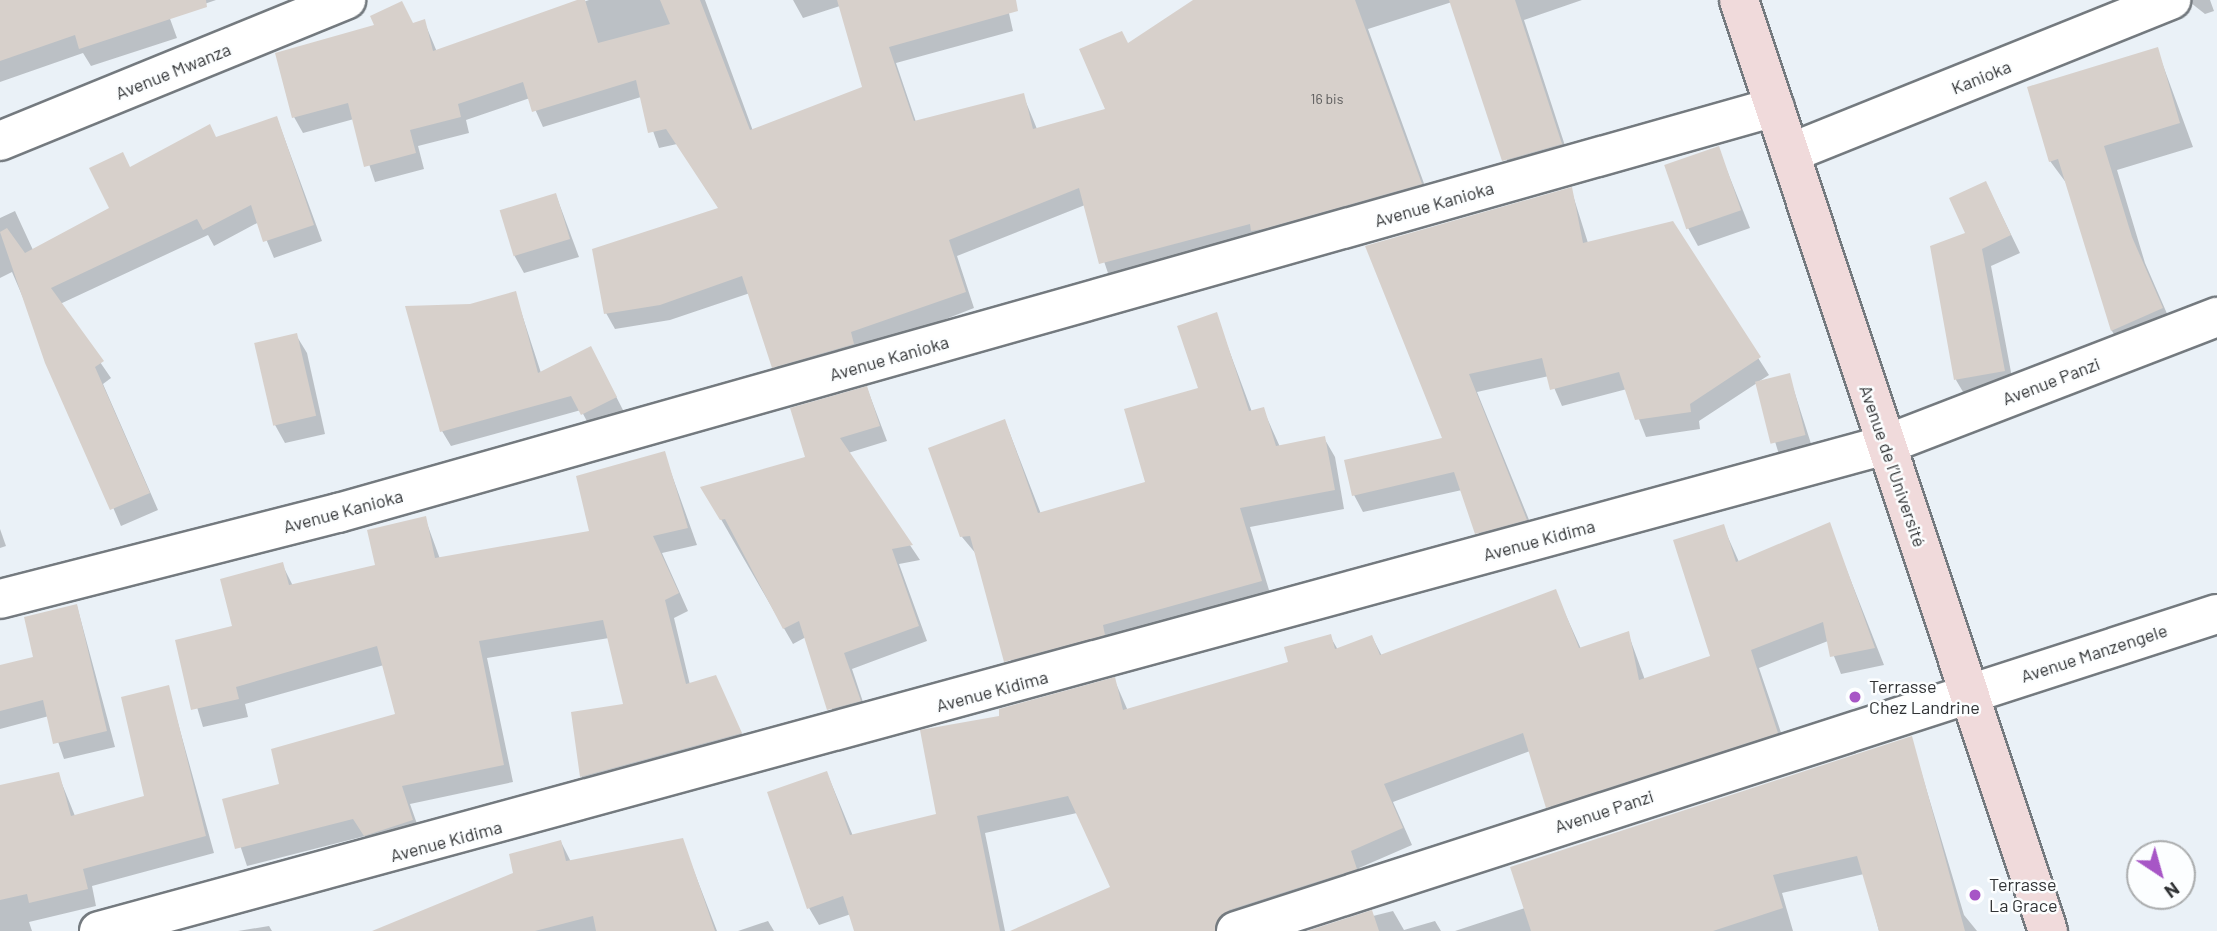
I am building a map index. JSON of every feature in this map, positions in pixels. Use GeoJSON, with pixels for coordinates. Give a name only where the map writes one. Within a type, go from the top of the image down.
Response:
{"type":"FeatureCollection","features":[{"type":"Feature","properties":{"kind":"main road","name":"Avenue de l’Université"},"geometry":{"type":"LineString","coordinates":[[1739,0],[1885,445],[1971,692],[2048,931]]}},
{"type":"Feature","properties":{"kind":"street","name":"Avenue Mwanza"},"geometry":{"type":"LineString","coordinates":[[0,141],[346,0]]}},
{"type":"Feature","properties":{"kind":"street","name":"Kanioka"},"geometry":{"type":"LineString","coordinates":[[1790,153],[2171,0]]}},
{"type":"Feature","properties":{"kind":"street","name":"Avenue Kanioka"},"geometry":{"type":"LineString","coordinates":[[0,599],[352,510],[1775,107]]}},
{"type":"Feature","properties":{"kind":"street","name":"Avenue Panzi"},"geometry":{"type":"LineString","coordinates":[[1885,445],[2217,317]]}},
{"type":"Feature","properties":{"kind":"street","name":"Avenue Kidima"},"geometry":{"type":"LineString","coordinates":[[99,931],[1885,445]]}},
{"type":"Feature","properties":{"kind":"street","name":"Avenue Manzengele"},"geometry":{"type":"LineString","coordinates":[[1971,692],[2217,614]]}},
{"type":"Feature","properties":{"kind":"street","name":"Avenue Panzi"},"geometry":{"type":"LineString","coordinates":[[1236,931],[1971,692]]}},
{"type":"Feature","properties":{"kind":"building"},"geometry":{"type":"Polygon","coordinates":[[[0,0],[206,0],[207,7],[79,49],[75,35],[0,61],[0,0]]]}},
{"type":"Feature","properties":{"kind":"building"},"geometry":{"type":"Polygon","coordinates":[[[577,0],[585,0],[598,43],[670,24],[660,0],[700,0],[750,130],[862,87],[837,0],[1016,0],[1018,11],[889,47],[914,121],[1024,93],[1033,129],[1105,109],[1079,49],[1122,31],[1128,43],[1193,0],[1355,0],[1422,184],[1263,229],[1251,231],[1250,224],[1099,264],[1079,188],[949,240],[966,292],[851,332],[854,344],[772,368],[742,276],[660,305],[604,314],[592,249],[718,208],[666,129],[648,133],[636,80],[532,112],[523,82],[458,104],[461,117],[410,130],[416,153],[364,167],[348,103],[292,118],[275,53],[374,25],[370,16],[402,1],[413,23],[425,19],[433,51],[577,0]]]}},
{"type":"Feature","properties":{"kind":"building"},"geometry":{"type":"Polygon","coordinates":[[[1449,0],[1515,0],[1562,144],[1502,161],[1449,0]]]}},
{"type":"Feature","properties":{"kind":"building"},"geometry":{"type":"Polygon","coordinates":[[[2158,47],[2180,123],[2104,146],[2132,237],[2163,308],[2111,331],[2058,159],[2049,162],[2027,87],[2158,47]]]}},
{"type":"Feature","properties":{"kind":"building"},"geometry":{"type":"Polygon","coordinates":[[[277,116],[314,225],[263,242],[251,205],[203,230],[197,219],[51,288],[104,361],[95,367],[150,493],[110,510],[45,363],[0,232],[7,228],[25,253],[109,208],[89,168],[123,152],[130,167],[210,124],[216,137],[277,116]]]}},
{"type":"Feature","properties":{"kind":"building"},"geometry":{"type":"Polygon","coordinates":[[[1719,146],[1741,210],[1686,229],[1664,165],[1719,146]]]}},
{"type":"Feature","properties":{"kind":"building"},"geometry":{"type":"Polygon","coordinates":[[[1986,181],[2011,235],[1982,249],[2005,371],[1954,380],[1930,246],[1965,233],[1949,198],[1986,181]]]}},
{"type":"Feature","properties":{"kind":"building"},"geometry":{"type":"Polygon","coordinates":[[[1572,187],[1583,243],[1673,221],[1761,357],[1690,404],[1691,412],[1635,420],[1619,372],[1550,390],[1542,358],[1469,374],[1527,520],[1475,534],[1454,472],[1352,496],[1344,460],[1442,438],[1365,246],[1572,187]]]}},
{"type":"Feature","properties":{"kind":"building"},"geometry":{"type":"Polygon","coordinates":[[[556,193],[570,239],[514,256],[500,210],[556,193]]]}},
{"type":"Feature","properties":{"kind":"building"},"geometry":{"type":"Polygon","coordinates":[[[516,291],[538,373],[591,346],[617,397],[581,415],[571,396],[440,432],[405,306],[470,304],[516,291]]]}},
{"type":"Feature","properties":{"kind":"building"},"geometry":{"type":"Polygon","coordinates":[[[1217,312],[1249,411],[1264,407],[1276,446],[1325,436],[1335,490],[1240,508],[1262,581],[1103,625],[1105,635],[1004,662],[970,536],[960,537],[928,448],[1005,419],[1038,513],[1145,482],[1124,409],[1198,388],[1177,326],[1217,312]]]}},
{"type":"Feature","properties":{"kind":"building"},"geometry":{"type":"Polygon","coordinates":[[[297,333],[316,416],[273,426],[254,343],[297,333]]]}},
{"type":"Feature","properties":{"kind":"building"},"geometry":{"type":"Polygon","coordinates":[[[1790,373],[1805,435],[1771,444],[1755,382],[1790,373]]]}},
{"type":"Feature","properties":{"kind":"building"},"geometry":{"type":"Polygon","coordinates":[[[867,386],[880,426],[840,438],[913,545],[892,549],[919,626],[844,653],[861,701],[827,710],[799,621],[783,629],[725,519],[720,520],[700,487],[805,457],[790,408],[867,386]]]}},
{"type":"Feature","properties":{"kind":"building"},"geometry":{"type":"Polygon","coordinates":[[[665,451],[688,528],[653,536],[679,593],[665,600],[686,684],[716,675],[742,733],[580,777],[571,712],[623,704],[603,620],[479,641],[504,765],[402,786],[413,820],[364,836],[353,819],[235,849],[222,799],[279,784],[271,749],[395,714],[377,646],[236,687],[239,699],[191,710],[175,640],[232,626],[220,579],[283,562],[289,585],[375,565],[367,530],[426,516],[435,558],[589,531],[576,476],[665,451]]]}},
{"type":"Feature","properties":{"kind":"building"},"geometry":{"type":"Polygon","coordinates":[[[1830,522],[1875,648],[1830,657],[1823,622],[1751,650],[1778,733],[1546,808],[1523,733],[1384,784],[1403,828],[1351,851],[1357,869],[1229,910],[1215,931],[1010,931],[1110,887],[1068,796],[977,816],[1000,931],[854,931],[843,896],[807,909],[767,792],[827,771],[850,835],[936,814],[920,730],[999,716],[999,709],[1115,677],[1123,710],[1288,662],[1284,647],[1331,634],[1335,649],[1372,635],[1380,655],[1556,589],[1579,648],[1629,631],[1639,680],[1710,656],[1673,540],[1724,524],[1736,562],[1830,522]]]}},
{"type":"Feature","properties":{"kind":"building"},"geometry":{"type":"Polygon","coordinates":[[[77,604],[107,731],[53,744],[43,700],[0,711],[0,665],[33,657],[24,617],[77,604]]]}},
{"type":"Feature","properties":{"kind":"building"},"geometry":{"type":"Polygon","coordinates":[[[169,685],[206,836],[83,869],[88,889],[29,903],[27,894],[0,900],[0,785],[59,772],[71,816],[144,796],[121,697],[169,685]]]}},
{"type":"Feature","properties":{"kind":"building"},"geometry":{"type":"Polygon","coordinates":[[[1912,736],[1965,931],[1879,931],[1857,856],[1773,875],[1783,908],[1713,931],[1531,931],[1510,867],[1912,736]]]}},
{"type":"Feature","properties":{"kind":"building"},"geometry":{"type":"Polygon","coordinates":[[[683,838],[715,931],[596,931],[593,916],[535,931],[372,931],[513,873],[509,854],[561,840],[566,861],[683,838]]]}},
{"type":"Feature","properties":{"kind":"building"},"geometry":{"type":"Polygon","coordinates":[[[1372,910],[1379,931],[1307,931],[1372,910]]]}},
{"type":"Feature","properties":{"kind":"place","name":"Terrasse Chez Landrine"},"geometry":{"type":"Point","coordinates":[1855,697]}},
{"type":"Feature","properties":{"kind":"place","name":"Terrasse La Grace"},"geometry":{"type":"Point","coordinates":[1975,895]}}]}
